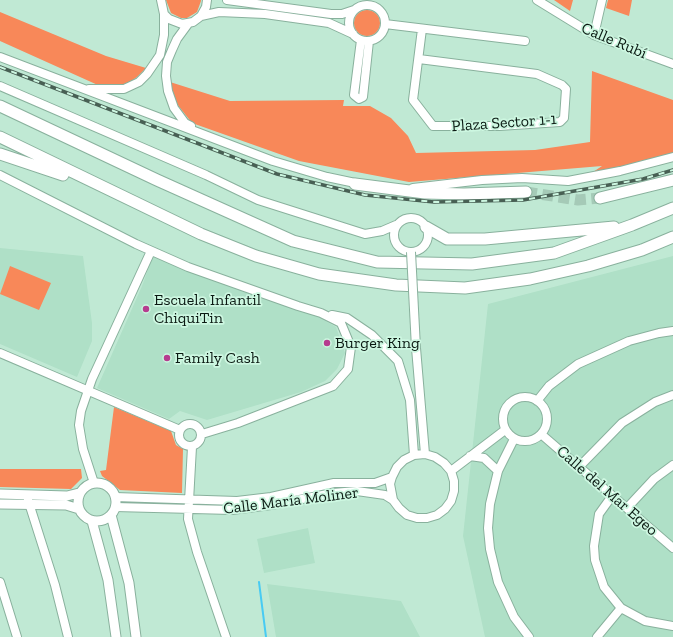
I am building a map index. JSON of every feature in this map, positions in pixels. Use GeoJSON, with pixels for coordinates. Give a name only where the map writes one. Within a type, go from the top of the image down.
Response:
{"type":"FeatureCollection","features":[{"type":"Feature","properties":{"kind":"main road"},"geometry":{"type":"LineString","coordinates":[[0,106],[157,180],[293,241],[377,262],[472,264],[539,255],[554,252],[632,225],[673,208]]}},
{"type":"Feature","properties":{"kind":"main road"},"geometry":{"type":"LineString","coordinates":[[0,137],[201,234],[256,256],[319,274],[396,285],[465,288],[530,280],[588,266],[642,250],[673,237]]}},
{"type":"Feature","properties":{"kind":"main road"},"geometry":{"type":"LineString","coordinates":[[0,154],[31,163],[118,195]]}},
{"type":"Feature","properties":{"kind":"main road"},"geometry":{"type":"LineString","coordinates":[[600,198],[673,180]]}},
{"type":"Feature","properties":{"kind":"main road"},"geometry":{"type":"LineString","coordinates":[[355,184],[425,193],[464,194],[526,192]]}},
{"type":"Feature","properties":{"kind":"main road"},"geometry":{"type":"LineString","coordinates":[[426,227],[447,239],[485,240],[632,225]]}},
{"type":"Feature","properties":{"kind":"street"},"geometry":{"type":"LineString","coordinates":[[153,0],[162,7],[175,22],[188,24]]}},
{"type":"Feature","properties":{"kind":"street"},"geometry":{"type":"LineString","coordinates":[[201,16],[206,7],[207,0]]}},
{"type":"Feature","properties":{"kind":"street"},"geometry":{"type":"LineString","coordinates":[[227,0],[331,14],[342,14],[354,10],[368,2],[382,13],[385,24],[380,35],[365,40],[329,23],[265,14],[218,12],[201,16],[188,24],[177,39],[167,62],[168,90],[179,116],[185,123],[265,158]]}},
{"type":"Feature","properties":{"kind":"street","name":"Calle Rubí"},"geometry":{"type":"LineString","coordinates":[[537,0],[594,35],[673,64]]}},
{"type":"Feature","properties":{"kind":"street"},"geometry":{"type":"LineString","coordinates":[[594,35],[602,0]]}},
{"type":"Feature","properties":{"kind":"street"},"geometry":{"type":"LineString","coordinates":[[82,89],[124,89],[138,82],[154,66],[160,55],[164,35],[162,7]]}},
{"type":"Feature","properties":{"kind":"street"},"geometry":{"type":"LineString","coordinates":[[353,34],[349,24],[349,19],[354,10]]}},
{"type":"Feature","properties":{"kind":"street"},"geometry":{"type":"LineString","coordinates":[[385,24],[525,41]]}},
{"type":"Feature","properties":{"kind":"street","name":"Plaza Sector 1-1"},"geometry":{"type":"LineString","coordinates":[[418,60],[537,74],[566,89],[564,118],[560,122],[499,126],[433,126],[413,100],[418,60],[422,29]]}},
{"type":"Feature","properties":{"kind":"street"},"geometry":{"type":"LineString","coordinates":[[365,40],[363,97],[359,99],[354,95],[365,40]]}},
{"type":"Feature","properties":{"kind":"street"},"geometry":{"type":"LineString","coordinates":[[0,57],[265,158],[355,184],[403,188],[522,178],[568,180],[632,168],[673,157]]}},
{"type":"Feature","properties":{"kind":"street"},"geometry":{"type":"LineString","coordinates":[[0,86],[206,174],[258,200],[365,234],[382,231],[404,219],[414,218],[423,223],[426,227],[428,238],[426,244],[417,251],[411,252],[400,249],[394,240],[394,230],[396,224]]}},
{"type":"Feature","properties":{"kind":"street"},"geometry":{"type":"LineString","coordinates":[[0,175],[151,251],[226,282],[298,306],[347,318],[372,335],[398,360],[410,400],[414,455]]}},
{"type":"Feature","properties":{"kind":"street"},"geometry":{"type":"LineString","coordinates":[[94,483],[83,449],[80,425],[81,411],[87,391],[151,251]]}},
{"type":"Feature","properties":{"kind":"street"},"geometry":{"type":"LineString","coordinates":[[411,252],[416,348],[425,454]]}},
{"type":"Feature","properties":{"kind":"street"},"geometry":{"type":"LineString","coordinates":[[202,434],[333,386],[348,369],[351,347],[341,323],[321,312]]}},
{"type":"Feature","properties":{"kind":"street"},"geometry":{"type":"LineString","coordinates":[[537,400],[549,386],[578,364],[629,341],[673,331]]}},
{"type":"Feature","properties":{"kind":"street"},"geometry":{"type":"LineString","coordinates":[[0,353],[180,430]]}},
{"type":"Feature","properties":{"kind":"street"},"geometry":{"type":"LineString","coordinates":[[579,467],[622,423],[655,402],[673,395]]}},
{"type":"Feature","properties":{"kind":"street"},"geometry":{"type":"LineString","coordinates":[[525,397],[537,400],[546,414],[546,425],[541,434],[528,441],[514,439],[505,430],[502,417],[504,411],[512,400],[525,397]]}},
{"type":"Feature","properties":{"kind":"street"},"geometry":{"type":"LineString","coordinates":[[186,424],[194,424],[202,434],[200,442],[192,447],[181,443],[179,438],[180,430],[186,424]]}},
{"type":"Feature","properties":{"kind":"street"},"geometry":{"type":"LineString","coordinates":[[450,471],[505,430]]}},
{"type":"Feature","properties":{"kind":"street","name":"Calle del Mar Egeo"},"geometry":{"type":"LineString","coordinates":[[541,434],[673,548]]}},
{"type":"Feature","properties":{"kind":"street"},"geometry":{"type":"LineString","coordinates":[[514,439],[498,471],[490,504],[488,528],[490,549],[498,582],[514,617],[529,637]]}},
{"type":"Feature","properties":{"kind":"street"},"geometry":{"type":"LineString","coordinates":[[192,447],[188,519],[197,552],[226,637]]}},
{"type":"Feature","properties":{"kind":"street"},"geometry":{"type":"LineString","coordinates":[[425,454],[435,457],[444,463],[450,471],[454,481],[453,496],[445,509],[437,515],[427,518],[417,518],[403,512],[393,500],[391,492],[392,477],[400,464],[414,455],[425,454]]}},
{"type":"Feature","properties":{"kind":"street"},"geometry":{"type":"LineString","coordinates":[[470,456],[484,458],[498,471]]}},
{"type":"Feature","properties":{"kind":"street"},"geometry":{"type":"LineString","coordinates":[[627,508],[654,479],[673,466]]}},
{"type":"Feature","properties":{"kind":"street","name":"Calle María Moliner"},"geometry":{"type":"LineString","coordinates":[[113,511],[264,498],[334,483],[375,483],[392,477]]}},
{"type":"Feature","properties":{"kind":"street"},"geometry":{"type":"LineString","coordinates":[[116,637],[108,580],[92,521],[82,514],[78,504],[79,493],[83,488],[94,483],[104,484],[113,492],[115,497],[113,511],[129,583],[136,637]]}},
{"type":"Feature","properties":{"kind":"street","name":"Calle María Moliner"},"geometry":{"type":"LineString","coordinates":[[115,497],[189,504],[232,510],[251,509],[333,493],[357,491],[374,492],[393,500]]}},
{"type":"Feature","properties":{"kind":"street"},"geometry":{"type":"LineString","coordinates":[[0,504],[27,499],[67,496],[79,493]]}},
{"type":"Feature","properties":{"kind":"street"},"geometry":{"type":"LineString","coordinates":[[0,494],[66,505],[79,509]]}},
{"type":"Feature","properties":{"kind":"street"},"geometry":{"type":"LineString","coordinates":[[612,496],[599,514],[594,546],[595,560],[604,587],[621,608],[644,621],[673,626]]}},
{"type":"Feature","properties":{"kind":"street"},"geometry":{"type":"LineString","coordinates":[[27,499],[55,585],[68,637]]}},
{"type":"Feature","properties":{"kind":"street"},"geometry":{"type":"LineString","coordinates":[[92,521],[102,520],[113,511]]}},
{"type":"Feature","properties":{"kind":"street"},"geometry":{"type":"LineString","coordinates":[[0,582],[17,637]]}},
{"type":"Feature","properties":{"kind":"street"},"geometry":{"type":"LineString","coordinates":[[597,637],[621,608]]}},
{"type":"Feature","properties":{"kind":"shaded area"},"geometry":{"type":"Polygon","coordinates":[[[166,0],[201,1],[197,12],[187,18],[181,18],[171,13],[166,0]]]}},
{"type":"Feature","properties":{"kind":"shaded area"},"geometry":{"type":"Polygon","coordinates":[[[554,0],[573,0],[570,11],[554,0]]]}},
{"type":"Feature","properties":{"kind":"shaded area"},"geometry":{"type":"Polygon","coordinates":[[[608,0],[632,0],[629,16],[606,8],[608,0]]]}},
{"type":"Feature","properties":{"kind":"shaded area"},"geometry":{"type":"Polygon","coordinates":[[[367,10],[376,14],[380,23],[376,32],[367,36],[358,32],[354,23],[358,14],[367,10]]]}},
{"type":"Feature","properties":{"kind":"shaded area"},"geometry":{"type":"Polygon","coordinates":[[[0,12],[106,56],[146,68],[137,77],[124,86],[100,86],[0,41],[0,12]]]}},
{"type":"Feature","properties":{"kind":"shaded area"},"geometry":{"type":"Polygon","coordinates":[[[592,71],[673,100],[673,153],[620,168],[593,172],[602,166],[409,182],[299,161],[192,123],[177,104],[170,82],[230,101],[344,100],[343,106],[370,106],[391,118],[408,136],[416,153],[535,150],[590,142],[592,71]]]}},
{"type":"Feature","properties":{"kind":"shaded area"},"geometry":{"type":"Polygon","coordinates":[[[0,248],[83,256],[92,323],[92,341],[77,377],[0,344],[0,248]]]}},
{"type":"Feature","properties":{"kind":"shaded area"},"geometry":{"type":"Polygon","coordinates":[[[153,256],[317,316],[336,327],[345,353],[337,369],[325,381],[301,392],[207,420],[180,411],[169,419],[97,388],[142,286],[153,256]]]}},
{"type":"Feature","properties":{"kind":"shaded area"},"geometry":{"type":"Polygon","coordinates":[[[673,256],[673,637],[485,637],[463,536],[488,304],[673,256]]]}},
{"type":"Feature","properties":{"kind":"shaded area"},"geometry":{"type":"Polygon","coordinates":[[[10,266],[51,283],[39,310],[0,294],[10,266]]]}},
{"type":"Feature","properties":{"kind":"shaded area"},"geometry":{"type":"Polygon","coordinates":[[[114,407],[171,431],[176,445],[183,449],[182,493],[120,490],[102,476],[100,471],[106,470],[114,407]]]}},
{"type":"Feature","properties":{"kind":"shaded area"},"geometry":{"type":"Polygon","coordinates":[[[0,469],[81,469],[82,478],[71,489],[0,487],[0,469]]]}},
{"type":"Feature","properties":{"kind":"shaded area"},"geometry":{"type":"Polygon","coordinates":[[[308,528],[315,563],[264,573],[257,539],[308,528]]]}},
{"type":"Feature","properties":{"kind":"shaded area"},"geometry":{"type":"Polygon","coordinates":[[[267,584],[401,601],[420,637],[276,637],[267,584]]]}},
{"type":"Feature","properties":{"kind":"waterway"},"geometry":{"type":"LineString","coordinates":[[259,582],[266,637]]}},
{"type":"Feature","properties":{"kind":"tunnel"},"geometry":{"type":"LineString","coordinates":[[526,192],[578,200],[600,198]]}},
{"type":"Feature","properties":{"kind":"railway"},"geometry":{"type":"LineString","coordinates":[[0,67],[277,174],[365,195],[434,202],[523,200],[643,179],[673,170]]}},
{"type":"Feature","properties":{"kind":"place","name":"Escuela Infantil ChiquiTin"},"geometry":{"type":"Point","coordinates":[146,309]}},
{"type":"Feature","properties":{"kind":"place","name":"Burger King"},"geometry":{"type":"Point","coordinates":[327,343]}},
{"type":"Feature","properties":{"kind":"place","name":"Family Cash"},"geometry":{"type":"Point","coordinates":[167,358]}}]}
